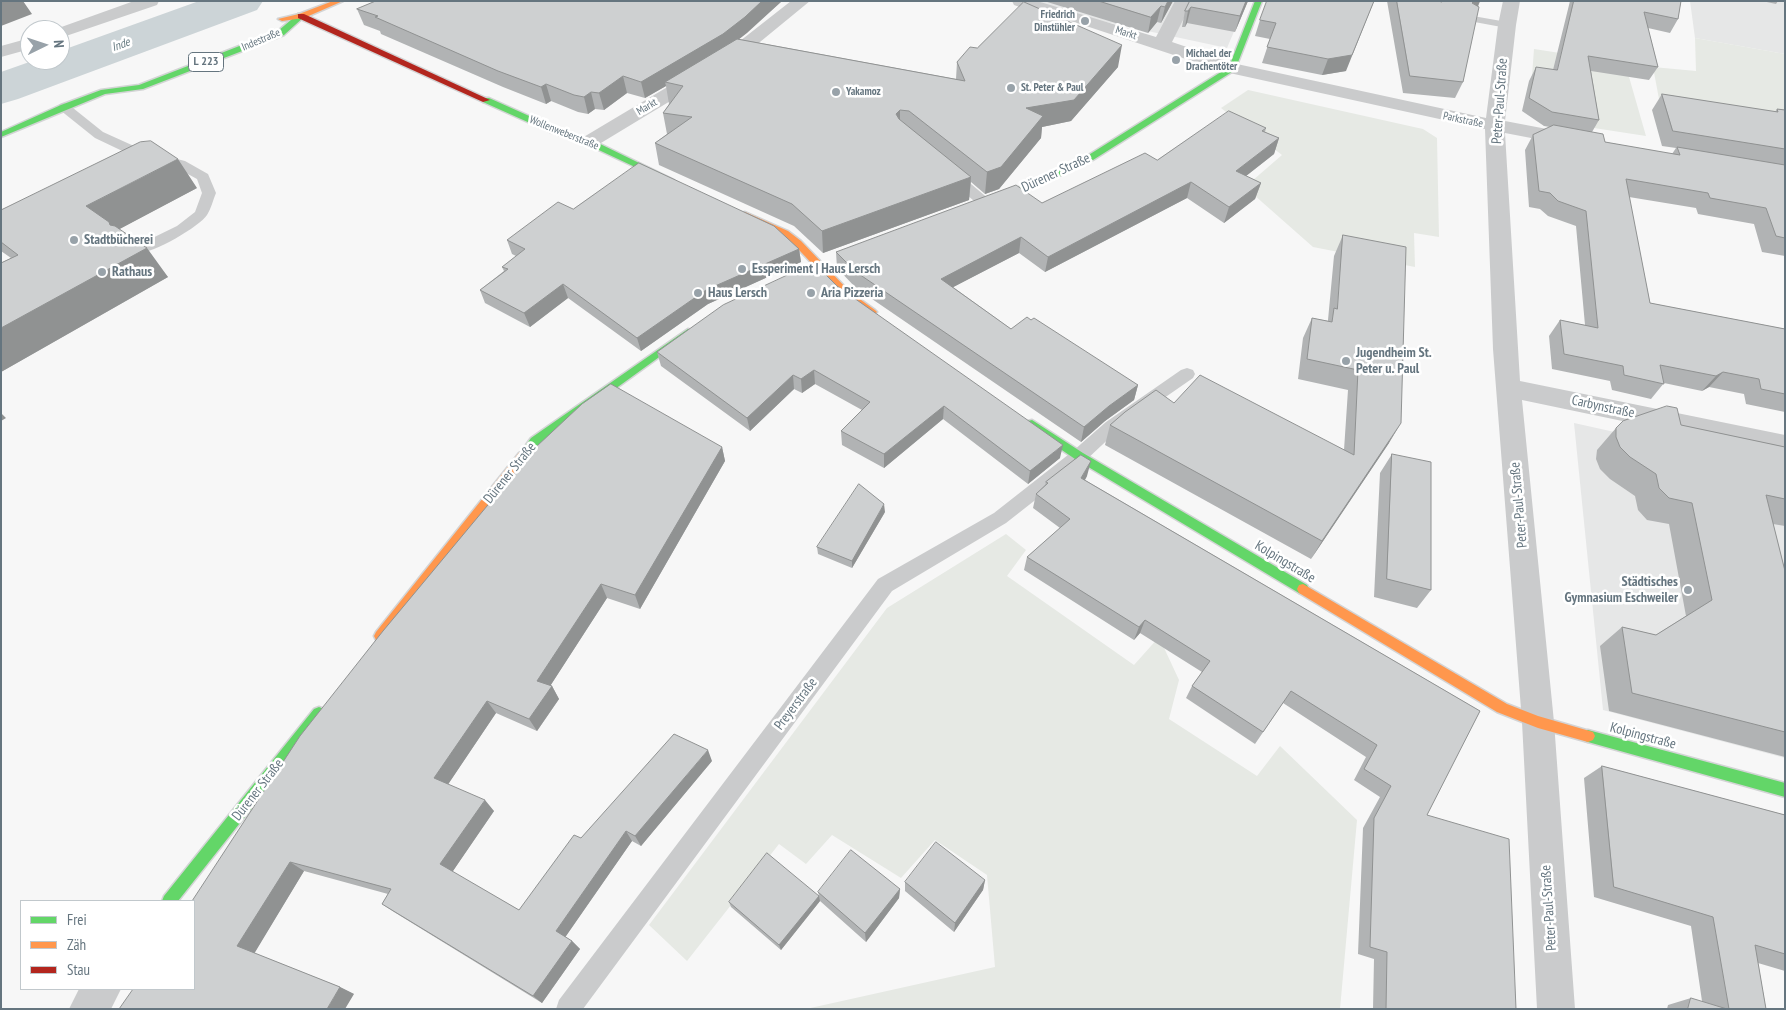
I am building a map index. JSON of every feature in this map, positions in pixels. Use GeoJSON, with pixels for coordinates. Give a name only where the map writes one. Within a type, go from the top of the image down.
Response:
{"type":"FeatureCollection","features":[{"type":"Feature","properties":{"kind":"street"},"geometry":{"type":"LineString","coordinates":[[70,29],[151,1]]}},
{"type":"Feature","properties":{"kind":"street","name":"Indestraße"},"geometry":{"type":"LineString","coordinates":[[269,21],[301,16],[340,1]]}},
{"type":"Feature","properties":{"kind":"street","name":"Markt"},"geometry":{"type":"LineString","coordinates":[[589,142],[732,56],[802,1]]}},
{"type":"Feature","properties":{"kind":"street","name":"Markt"},"geometry":{"type":"LineString","coordinates":[[1020,1],[1077,20],[1162,44],[1232,68]]}},
{"type":"Feature","properties":{"kind":"street"},"geometry":{"type":"LineString","coordinates":[[1077,20],[1089,1]]}},
{"type":"Feature","properties":{"kind":"street"},"geometry":{"type":"LineString","coordinates":[[1232,68],[1259,1]]}},
{"type":"Feature","properties":{"kind":"street","name":"Peter-Paul-Straße"},"geometry":{"type":"LineString","coordinates":[[1512,1],[1507,24],[1495,126],[1505,349],[1538,722],[1556,1009]]}},
{"type":"Feature","properties":{"kind":"street"},"geometry":{"type":"LineString","coordinates":[[1162,44],[1182,4]]}},
{"type":"Feature","properties":{"kind":"street","name":"Indestraße"},"geometry":{"type":"LineString","coordinates":[[104,92],[140,87],[244,48],[281,33],[301,16]]}},
{"type":"Feature","properties":{"kind":"street","name":"Wollenweberstraße"},"geometry":{"type":"LineString","coordinates":[[301,16],[553,130],[589,142],[678,183]]}},
{"type":"Feature","properties":{"kind":"street"},"geometry":{"type":"LineString","coordinates":[[1,52],[20,46]]}},
{"type":"Feature","properties":{"kind":"street","name":"Parkstraße"},"geometry":{"type":"LineString","coordinates":[[1232,68],[1495,126],[1592,143]]}},
{"type":"Feature","properties":{"kind":"street","name":"Dürener Straße"},"geometry":{"type":"LineString","coordinates":[[980,205],[1033,185],[1090,158],[1232,68]]}},
{"type":"Feature","properties":{"kind":"street","name":"Indestraße"},"geometry":{"type":"LineString","coordinates":[[1,135],[64,107],[104,92],[124,79]]}},
{"type":"Feature","properties":{"kind":"street"},"geometry":{"type":"LineString","coordinates":[[731,208],[785,233],[798,243],[847,294],[879,317]]}},
{"type":"Feature","properties":{"kind":"street","name":"Dürener Straße"},"geometry":{"type":"LineString","coordinates":[[374,644],[535,441],[694,328]]}},
{"type":"Feature","properties":{"kind":"street","name":"Carbynstraße"},"geometry":{"type":"LineString","coordinates":[[1509,388],[1785,445]]}},
{"type":"Feature","properties":{"kind":"street","name":"Kolpingstraße"},"geometry":{"type":"LineString","coordinates":[[1023,417],[1078,456],[1502,708],[1538,722],[1785,790]]}},
{"type":"Feature","properties":{"kind":"street","name":"Dürener Straße"},"geometry":{"type":"LineString","coordinates":[[170,900],[324,706]]}},
{"type":"Feature","properties":{"kind":"street"},"geometry":{"type":"LineString","coordinates":[[88,1009],[101,990]]}},
{"type":"Feature","properties":{"kind":"lane"},"geometry":{"type":"LineString","coordinates":[[1473,19],[1507,24]]}},
{"type":"Feature","properties":{"kind":"lane"},"geometry":{"type":"LineString","coordinates":[[64,107],[99,135],[140,154],[180,164],[203,177],[209,193],[201,214],[182,229],[139,250]]}},
{"type":"Feature","properties":{"kind":"lane"},"geometry":{"type":"LineString","coordinates":[[943,168],[980,205]]}},
{"type":"Feature","properties":{"kind":"lane","name":"Preyerstraße"},"geometry":{"type":"LineString","coordinates":[[568,1009],[885,586],[1000,518],[1078,456],[1112,426],[1187,374]]}},
{"type":"Feature","properties":{"kind":"shaded area"},"geometry":{"type":"Polygon","coordinates":[[[1039,1],[1247,1],[1227,48],[1054,11],[1039,1]]]}},
{"type":"Feature","properties":{"kind":"shaded area"},"geometry":{"type":"Polygon","coordinates":[[[1690,1],[1785,1],[1785,54],[1695,38],[1690,1]]]}},
{"type":"Feature","properties":{"kind":"shaded area"},"geometry":{"type":"Polygon","coordinates":[[[1695,38],[1785,54],[1785,115],[1659,99],[1653,67],[1696,71],[1695,38]]]}},
{"type":"Feature","properties":{"kind":"shaded area"},"geometry":{"type":"Polygon","coordinates":[[[1534,49],[1625,63],[1646,136],[1594,128],[1532,76],[1534,49]]]}},
{"type":"Feature","properties":{"kind":"shaded area"},"geometry":{"type":"Polygon","coordinates":[[[1248,90],[1423,129],[1437,138],[1439,237],[1414,233],[1415,267],[1313,247],[1245,187],[1282,155],[1221,108],[1248,90]]]}},
{"type":"Feature","properties":{"kind":"shaded area","name":"Städtisches Gymnasium Eschweiler"},"geometry":{"type":"Polygon","coordinates":[[[1574,423],[1785,470],[1785,758],[1603,710],[1574,423]]]}},
{"type":"Feature","properties":{"kind":"shaded area"},"geometry":{"type":"Polygon","coordinates":[[[1006,534],[1026,550],[1007,576],[1134,665],[1159,637],[1179,680],[1169,719],[1257,776],[1280,746],[1357,820],[1340,1009],[806,1009],[995,967],[987,875],[935,840],[901,878],[832,835],[806,864],[779,844],[687,961],[649,925],[887,608],[1006,534]]]}},
{"type":"Feature","properties":{"kind":"building"},"geometry":{"type":"Polygon","coordinates":[[[376,1],[762,1],[723,34],[641,82],[623,76],[599,93],[591,92],[584,97],[546,84],[541,87],[498,71],[375,17],[378,16],[357,9],[376,1]]]}},
{"type":"Feature","properties":{"kind":"building"},"geometry":{"type":"Polygon","coordinates":[[[1099,1],[1168,1],[1165,7],[1161,6],[1151,17],[1099,1]]]}},
{"type":"Feature","properties":{"kind":"building"},"geometry":{"type":"Polygon","coordinates":[[[1190,1],[1246,1],[1240,16],[1191,7],[1188,11],[1185,11],[1190,1]]]}},
{"type":"Feature","properties":{"kind":"building"},"geometry":{"type":"Polygon","coordinates":[[[1267,1],[1374,1],[1352,55],[1328,59],[1267,47],[1276,23],[1260,20],[1267,1]]]}},
{"type":"Feature","properties":{"kind":"building"},"geometry":{"type":"Polygon","coordinates":[[[1397,1],[1474,1],[1472,3],[1479,7],[1463,82],[1410,76],[1397,1]]]}},
{"type":"Feature","properties":{"kind":"building"},"geometry":{"type":"Polygon","coordinates":[[[1574,1],[1681,1],[1678,19],[1644,12],[1658,67],[1588,56],[1599,120],[1552,112],[1529,98],[1536,67],[1557,70],[1574,1]]]}},
{"type":"Feature","properties":{"kind":"building"},"geometry":{"type":"Polygon","coordinates":[[[1024,2],[1122,45],[1074,100],[1026,108],[1043,116],[1001,167],[987,172],[909,111],[900,110],[896,114],[899,119],[971,177],[822,231],[792,204],[655,143],[692,117],[663,113],[683,86],[665,82],[737,39],[965,81],[957,62],[970,47],[977,48],[1024,2]]]}},
{"type":"Feature","properties":{"kind":"building"},"geometry":{"type":"Polygon","coordinates":[[[1662,94],[1778,112],[1777,109],[1785,110],[1785,149],[1673,131],[1662,94]]]}},
{"type":"Feature","properties":{"kind":"building"},"geometry":{"type":"Polygon","coordinates":[[[1229,111],[1266,128],[1262,131],[1279,138],[1236,171],[1261,183],[1229,207],[1191,182],[1048,257],[1021,237],[941,279],[1011,329],[1027,317],[1031,320],[1034,318],[1138,385],[1084,427],[856,272],[836,252],[1016,185],[1042,203],[1145,153],[1157,160],[1229,111]]]}},
{"type":"Feature","properties":{"kind":"building"},"geometry":{"type":"Polygon","coordinates":[[[1554,125],[1603,134],[1605,142],[1680,155],[1677,147],[1785,165],[1785,238],[1776,236],[1766,208],[1710,198],[1708,193],[1626,179],[1650,303],[1785,329],[1785,394],[1761,389],[1759,379],[1723,372],[1716,376],[1660,365],[1664,384],[1624,375],[1623,366],[1564,354],[1560,320],[1598,328],[1586,211],[1558,201],[1550,193],[1539,191],[1533,135],[1554,125]]]}},
{"type":"Feature","properties":{"kind":"building"},"geometry":{"type":"Polygon","coordinates":[[[151,141],[178,159],[86,206],[109,222],[110,225],[115,226],[147,248],[1,328],[1,263],[18,255],[1,242],[1,210],[140,142],[151,141]]]}},
{"type":"Feature","properties":{"kind":"building"},"geometry":{"type":"Polygon","coordinates":[[[639,163],[774,226],[799,249],[706,290],[637,338],[563,284],[524,313],[480,290],[508,269],[502,267],[525,249],[507,240],[558,202],[573,209],[639,163]]]}},
{"type":"Feature","properties":{"kind":"building"},"geometry":{"type":"Polygon","coordinates":[[[1343,235],[1406,247],[1401,423],[1322,541],[1110,425],[1156,390],[1174,403],[1200,375],[1354,455],[1358,370],[1307,359],[1312,318],[1332,322],[1334,308],[1337,309],[1343,235]]]}},
{"type":"Feature","properties":{"kind":"building"},"geometry":{"type":"Polygon","coordinates":[[[814,263],[837,286],[1063,445],[1030,471],[944,406],[884,454],[841,431],[870,402],[814,370],[801,379],[793,375],[747,418],[657,352],[723,305],[814,263]]]}},
{"type":"Feature","properties":{"kind":"building"},"geometry":{"type":"Polygon","coordinates":[[[611,384],[722,447],[635,595],[601,584],[537,681],[552,686],[529,719],[487,701],[434,778],[485,800],[440,864],[519,910],[574,835],[581,838],[674,734],[708,750],[635,836],[626,831],[556,931],[572,941],[533,996],[382,904],[391,889],[290,862],[237,946],[340,987],[327,1009],[119,1009],[132,990],[195,990],[195,900],[193,900],[300,736],[383,631],[537,446],[582,404],[611,384]]]}},
{"type":"Feature","properties":{"kind":"building"},"geometry":{"type":"Polygon","coordinates":[[[1667,406],[1677,408],[1681,425],[1785,447],[1785,499],[1766,495],[1785,571],[1785,732],[1632,693],[1622,627],[1656,635],[1712,600],[1692,503],[1669,498],[1659,488],[1656,474],[1630,457],[1620,447],[1616,437],[1616,428],[1623,421],[1667,406]]]}},
{"type":"Feature","properties":{"kind":"building"},"geometry":{"type":"Polygon","coordinates":[[[1392,454],[1431,462],[1431,590],[1387,579],[1392,454]]]}},
{"type":"Feature","properties":{"kind":"building"},"geometry":{"type":"Polygon","coordinates":[[[1081,455],[1091,461],[1081,478],[1480,711],[1427,815],[1509,839],[1516,1009],[1386,1009],[1387,952],[1370,947],[1374,818],[1391,786],[1364,769],[1377,745],[1291,691],[1263,732],[1192,686],[1210,661],[1145,620],[1139,627],[1027,557],[1070,519],[1036,494],[1048,483],[1046,482],[1081,455]]]}},
{"type":"Feature","properties":{"kind":"building"},"geometry":{"type":"Polygon","coordinates":[[[859,484],[884,504],[852,561],[817,547],[859,484]]]}},
{"type":"Feature","properties":{"kind":"building"},"geometry":{"type":"Polygon","coordinates":[[[1602,766],[1785,815],[1785,954],[1755,945],[1766,1009],[1729,1009],[1713,917],[1614,887],[1602,766]]]}},
{"type":"Feature","properties":{"kind":"building"},"geometry":{"type":"Polygon","coordinates":[[[936,842],[985,880],[955,923],[905,882],[936,842]]]}},
{"type":"Feature","properties":{"kind":"building"},"geometry":{"type":"Polygon","coordinates":[[[851,850],[900,889],[865,933],[818,892],[851,850]]]}},
{"type":"Feature","properties":{"kind":"building"},"geometry":{"type":"Polygon","coordinates":[[[767,853],[819,896],[779,945],[729,902],[767,853]]]}},
{"type":"Feature","properties":{"kind":"building"},"geometry":{"type":"Polygon","coordinates":[[[1691,998],[1727,1009],[1688,1009],[1691,998]]]}},
{"type":"Feature","properties":{"kind":"waterway","name":"Inde"},"geometry":{"type":"LineString","coordinates":[[1,89],[241,1]]}},
{"type":"Feature","properties":{"kind":"traffic: fast"},"geometry":{"type":"LineString","coordinates":[[986,203],[1033,185],[1090,158],[1232,68],[1259,1]]}},
{"type":"Feature","properties":{"kind":"traffic: fast"},"geometry":{"type":"LineString","coordinates":[[1,135],[64,107],[104,92],[140,87],[281,33],[301,16]]}},
{"type":"Feature","properties":{"kind":"traffic: fast"},"geometry":{"type":"LineString","coordinates":[[486,100],[553,130],[589,142],[670,180]]}},
{"type":"Feature","properties":{"kind":"traffic: fast"},"geometry":{"type":"LineString","coordinates":[[523,456],[535,441],[688,332]]}},
{"type":"Feature","properties":{"kind":"traffic: fast"},"geometry":{"type":"LineString","coordinates":[[1032,424],[1079,456],[1303,589]]}},
{"type":"Feature","properties":{"kind":"traffic: fast"},"geometry":{"type":"LineString","coordinates":[[170,900],[319,713]]}},
{"type":"Feature","properties":{"kind":"traffic: fast"},"geometry":{"type":"LineString","coordinates":[[1588,736],[1785,790]]}},
{"type":"Feature","properties":{"kind":"traffic: slow"},"geometry":{"type":"LineString","coordinates":[[282,19],[301,16],[340,1]]}},
{"type":"Feature","properties":{"kind":"traffic: slow"},"geometry":{"type":"LineString","coordinates":[[745,215],[785,233],[798,243],[847,294],[872,312]]}},
{"type":"Feature","properties":{"kind":"traffic: slow"},"geometry":{"type":"LineString","coordinates":[[380,636],[523,456]]}},
{"type":"Feature","properties":{"kind":"traffic: slow"},"geometry":{"type":"LineString","coordinates":[[1303,589],[1502,708],[1538,722],[1588,736]]}},
{"type":"Feature","properties":{"kind":"traffic: jam"},"geometry":{"type":"LineString","coordinates":[[301,16],[486,100]]}},
{"type":"Feature","properties":{"kind":"place","name":"Friedrich Dinstühler"},"geometry":{"type":"Point","coordinates":[1085,21]}},
{"type":"Feature","properties":{"kind":"place","name":"Michael der Drachentöter"},"geometry":{"type":"Point","coordinates":[1176,60]}},
{"type":"Feature","properties":{"kind":"place","name":"St. Peter & Paul"},"geometry":{"type":"Point","coordinates":[1011,88]}},
{"type":"Feature","properties":{"kind":"place","name":"Yakamoz"},"geometry":{"type":"Point","coordinates":[836,92]}},
{"type":"Feature","properties":{"kind":"place","name":"Stadtbücherei"},"geometry":{"type":"Point","coordinates":[74,240]}},
{"type":"Feature","properties":{"kind":"place","name":"Essperiment | Haus Lersch"},"geometry":{"type":"Point","coordinates":[742,269]}},
{"type":"Feature","properties":{"kind":"place","name":"Rathaus"},"geometry":{"type":"Point","coordinates":[102,272]}},
{"type":"Feature","properties":{"kind":"place","name":"Haus Lersch"},"geometry":{"type":"Point","coordinates":[698,293]}},
{"type":"Feature","properties":{"kind":"place","name":"Aria Pizzeria"},"geometry":{"type":"Point","coordinates":[811,293]}},
{"type":"Feature","properties":{"kind":"place","name":"Jugendheim St. Peter u. Paul"},"geometry":{"type":"Point","coordinates":[1346,361]}},
{"type":"Feature","properties":{"kind":"place","name":"Städtisches Gymnasium Eschweiler"},"geometry":{"type":"Point","coordinates":[1688,590]}}]}
